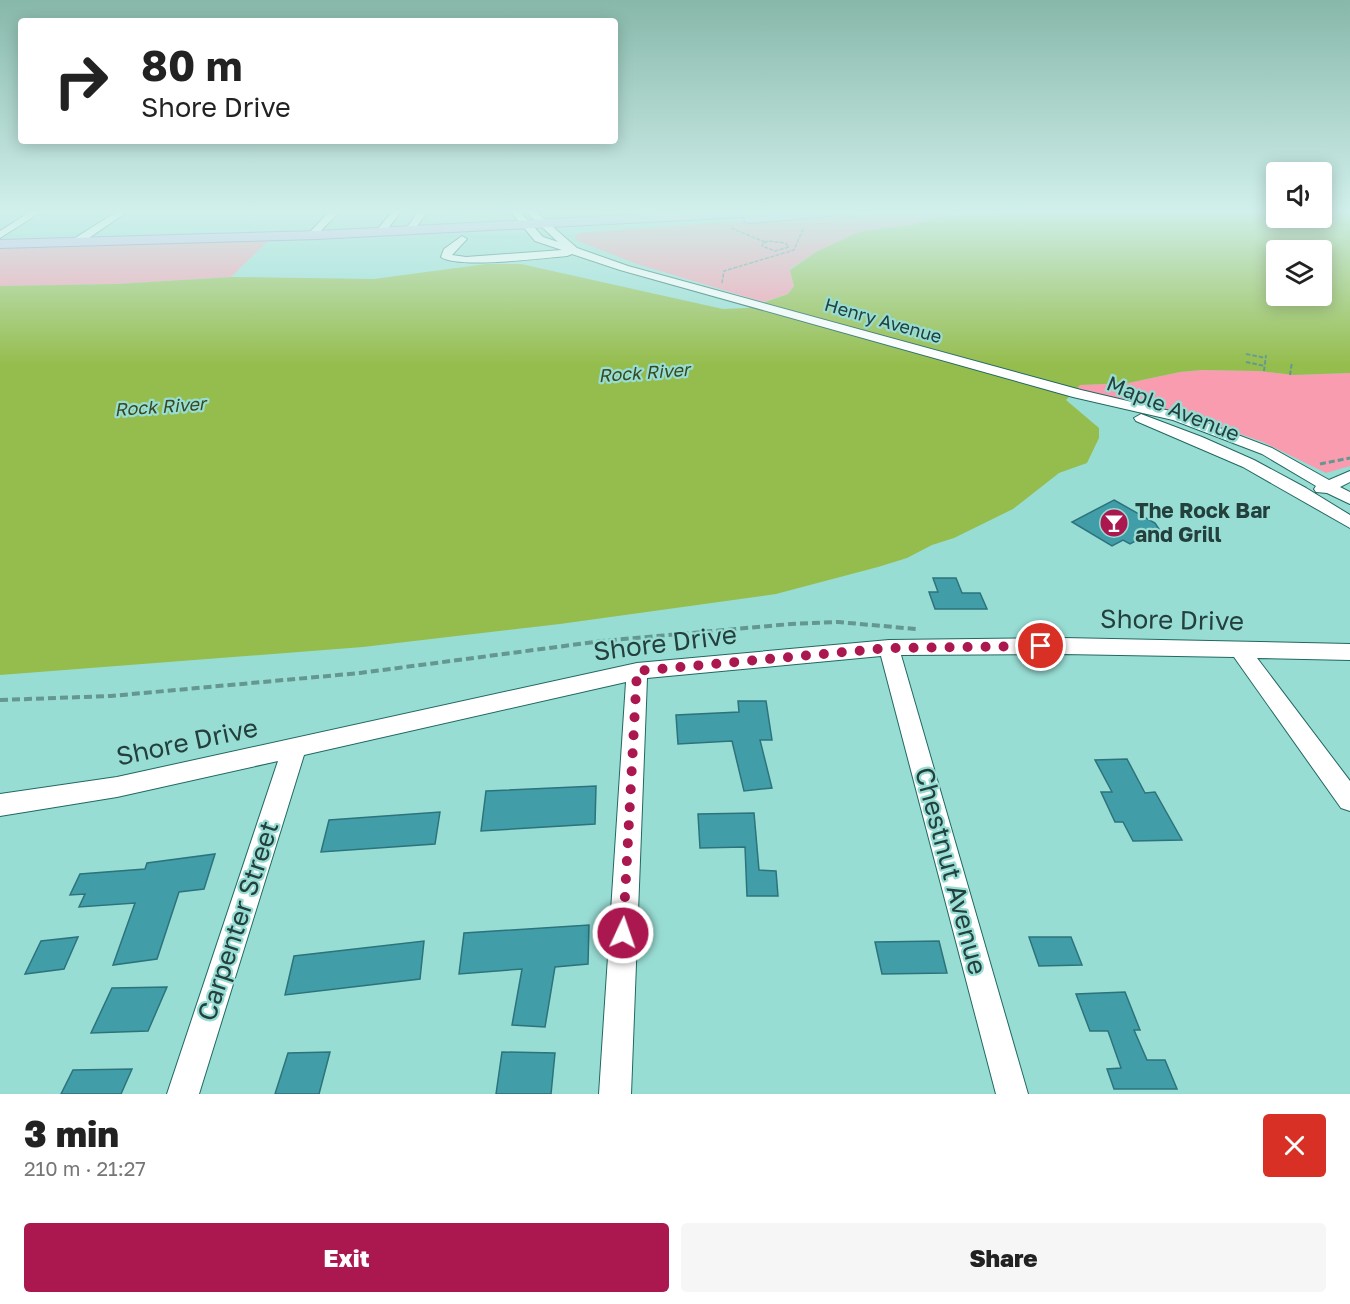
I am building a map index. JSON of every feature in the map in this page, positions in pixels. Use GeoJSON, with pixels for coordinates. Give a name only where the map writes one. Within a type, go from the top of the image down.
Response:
{"type":"FeatureCollection","features":[{"type":"Feature","properties":{"kind":"street","name":"Henry Avenue"},"geometry":{"type":"LineString","coordinates":[[609,263],[1078,394]]}},
{"type":"Feature","properties":{"kind":"street","name":"Maple Avenue"},"geometry":{"type":"LineString","coordinates":[[1078,394],[1140,407],[1207,428],[1267,451],[1350,499]]}},
{"type":"Feature","properties":{"kind":"street","name":"Maple Avenue"},"geometry":{"type":"LineString","coordinates":[[1078,394],[1203,441],[1266,470],[1350,523]]}},
{"type":"Feature","properties":{"kind":"street"},"geometry":{"type":"LineString","coordinates":[[1307,494],[1330,487],[1350,476]]}},
{"type":"Feature","properties":{"kind":"street","name":"Shore Drive"},"geometry":{"type":"LineString","coordinates":[[0,805],[117,787],[637,671],[889,648],[1063,646],[1350,652]]}},
{"type":"Feature","properties":{"kind":"street","name":"Chestnut Avenue"},"geometry":{"type":"LineString","coordinates":[[889,648],[1012,1094]]}},
{"type":"Feature","properties":{"kind":"street"},"geometry":{"type":"LineString","coordinates":[[1241,651],[1350,801]]}},
{"type":"Feature","properties":{"kind":"street"},"geometry":{"type":"LineString","coordinates":[[615,1094],[637,671]]}},
{"type":"Feature","properties":{"kind":"street","name":"Carpenter Street"},"geometry":{"type":"LineString","coordinates":[[183,1094],[294,749]]}},
{"type":"Feature","properties":{"kind":"path"},"geometry":{"type":"LineString","coordinates":[[721,285],[724,271],[748,263]]}},
{"type":"Feature","properties":{"kind":"path"},"geometry":{"type":"LineString","coordinates":[[1246,354],[1266,357],[1264,372]]}},
{"type":"Feature","properties":{"kind":"path"},"geometry":{"type":"LineString","coordinates":[[1246,362],[1265,366]]}},
{"type":"Feature","properties":{"kind":"path"},"geometry":{"type":"LineString","coordinates":[[1290,375],[1292,362]]}},
{"type":"Feature","properties":{"kind":"path"},"geometry":{"type":"LineString","coordinates":[[1311,464],[1327,465],[1350,458]]}},
{"type":"Feature","properties":{"kind":"shaded area"},"geometry":{"type":"Polygon","coordinates":[[[0,263],[245,263],[231,277],[117,284],[0,286],[0,263]]]}},
{"type":"Feature","properties":{"kind":"shaded area"},"geometry":{"type":"Polygon","coordinates":[[[635,263],[799,263],[790,269],[794,286],[788,294],[763,302],[635,263]]]}},
{"type":"Feature","properties":{"kind":"shaded area"},"geometry":{"type":"Polygon","coordinates":[[[1258,371],[1294,375],[1350,373],[1350,466],[1326,473],[1263,442],[1195,418],[1075,388],[1080,385],[1128,383],[1180,372],[1258,371]]]}},
{"type":"Feature","properties":{"kind":"water","name":"Rock River"},"geometry":{"type":"Polygon","coordinates":[[[800,263],[1266,263],[1266,306],[1332,306],[1332,263],[1350,263],[1350,373],[1294,375],[1258,371],[1202,370],[1180,372],[1128,383],[1080,385],[1066,400],[1099,428],[1099,438],[1087,463],[1059,473],[1013,509],[907,558],[776,594],[560,624],[363,647],[0,675],[0,286],[117,284],[231,277],[374,279],[486,264],[521,264],[723,309],[748,308],[788,294],[794,286],[790,270],[800,263]]]}},
{"type":"Feature","properties":{"kind":"building","name":"The Rock Bar and Grill"},"geometry":{"type":"Polygon","coordinates":[[[1114,500],[1155,523],[1159,529],[1155,531],[1159,533],[1144,542],[1139,539],[1130,544],[1123,540],[1112,546],[1072,522],[1114,500]]]}},
{"type":"Feature","properties":{"kind":"building"},"geometry":{"type":"Polygon","coordinates":[[[933,578],[956,578],[962,593],[980,593],[987,609],[935,609],[929,592],[938,592],[933,578]]]}},
{"type":"Feature","properties":{"kind":"building"},"geometry":{"type":"Polygon","coordinates":[[[738,701],[766,701],[772,740],[760,740],[772,788],[744,791],[732,741],[678,744],[676,715],[739,712],[738,701]]]}},
{"type":"Feature","properties":{"kind":"building"},"geometry":{"type":"Polygon","coordinates":[[[1127,759],[1145,793],[1155,792],[1182,840],[1133,841],[1123,822],[1115,822],[1101,792],[1112,792],[1095,760],[1127,759]]]}},
{"type":"Feature","properties":{"kind":"building"},"geometry":{"type":"Polygon","coordinates":[[[596,786],[595,824],[481,831],[486,791],[596,786]]]}},
{"type":"Feature","properties":{"kind":"building"},"geometry":{"type":"Polygon","coordinates":[[[440,812],[435,844],[321,852],[329,820],[440,812]]]}},
{"type":"Feature","properties":{"kind":"building"},"geometry":{"type":"Polygon","coordinates":[[[754,813],[759,870],[776,871],[778,896],[747,896],[745,847],[700,848],[698,814],[754,813]]]}},
{"type":"Feature","properties":{"kind":"building"},"geometry":{"type":"Polygon","coordinates":[[[215,854],[204,889],[179,892],[157,959],[113,965],[135,903],[79,907],[85,894],[70,895],[80,874],[145,869],[147,863],[215,854]]]}},
{"type":"Feature","properties":{"kind":"building"},"geometry":{"type":"Polygon","coordinates":[[[589,925],[588,964],[555,967],[545,1027],[512,1025],[522,969],[459,974],[464,933],[589,925]]]}},
{"type":"Feature","properties":{"kind":"building"},"geometry":{"type":"Polygon","coordinates":[[[78,937],[64,969],[25,974],[41,941],[78,937]]]}},
{"type":"Feature","properties":{"kind":"building"},"geometry":{"type":"Polygon","coordinates":[[[1029,937],[1071,937],[1082,965],[1039,966],[1029,937]]]}},
{"type":"Feature","properties":{"kind":"building"},"geometry":{"type":"Polygon","coordinates":[[[424,941],[420,979],[285,995],[294,956],[424,941]]]}},
{"type":"Feature","properties":{"kind":"building"},"geometry":{"type":"Polygon","coordinates":[[[939,941],[947,973],[882,974],[875,942],[939,941]]]}},
{"type":"Feature","properties":{"kind":"building"},"geometry":{"type":"Polygon","coordinates":[[[167,987],[148,1031],[91,1033],[112,988],[167,987]]]}},
{"type":"Feature","properties":{"kind":"building"},"geometry":{"type":"Polygon","coordinates":[[[1125,992],[1140,1030],[1134,1030],[1147,1060],[1165,1060],[1177,1089],[1114,1089],[1107,1069],[1121,1068],[1108,1031],[1090,1031],[1076,994],[1125,992]]]}},
{"type":"Feature","properties":{"kind":"building"},"geometry":{"type":"Polygon","coordinates":[[[330,1052],[319,1094],[275,1094],[288,1053],[330,1052]]]}},
{"type":"Feature","properties":{"kind":"building"},"geometry":{"type":"Polygon","coordinates":[[[502,1052],[555,1053],[551,1094],[496,1094],[502,1052]]]}},
{"type":"Feature","properties":{"kind":"building"},"geometry":{"type":"Polygon","coordinates":[[[132,1069],[121,1094],[61,1094],[73,1070],[132,1069]]]}},
{"type":"Feature","properties":{"kind":"place","name":"The Rock Bar and Grill"},"geometry":{"type":"Point","coordinates":[1114,523]}},
{"type":"Feature","properties":{"kind":"route"},"geometry":{"type":"LineString","coordinates":[[623,933],[637,671],[889,648],[1041,646]]}}]}
